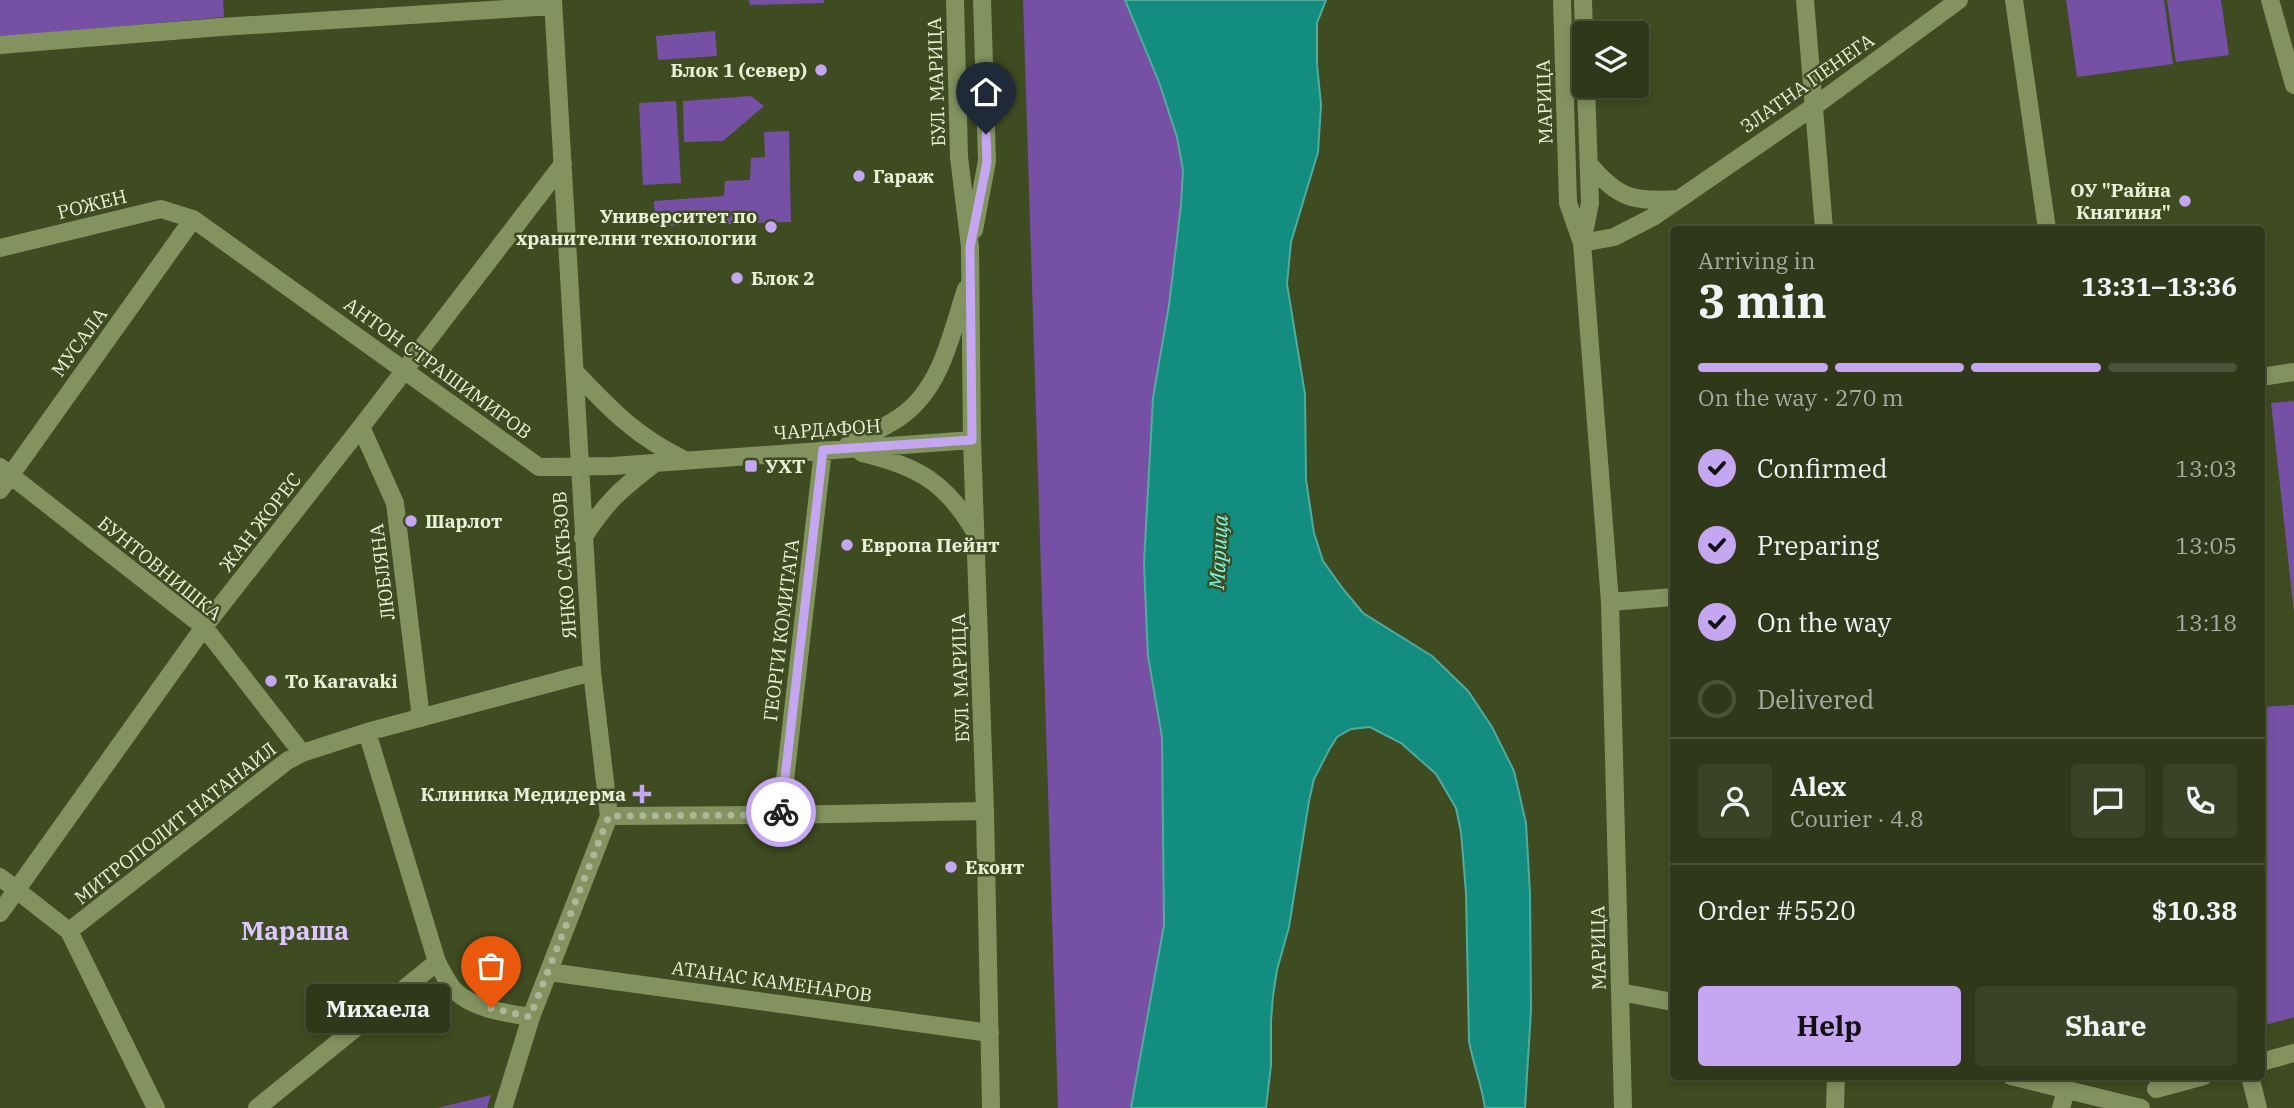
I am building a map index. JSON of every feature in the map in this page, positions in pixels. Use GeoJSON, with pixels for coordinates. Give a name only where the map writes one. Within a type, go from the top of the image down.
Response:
{"type":"FeatureCollection","features":[{"type":"Feature","properties":{"kind":"street","name":"БУЛ. МАРИЦА"},"geometry":{"type":"LineString","coordinates":[[955,0],[959,157],[970,247],[972,440],[985,811],[991,1108]]}},
{"type":"Feature","properties":{"kind":"street","name":"БУЛ. МАРИЦА"},"geometry":{"type":"LineString","coordinates":[[970,247],[987,162],[982,0]]}},
{"type":"Feature","properties":{"kind":"street","name":"МАРИЦА"},"geometry":{"type":"LineString","coordinates":[[1562,0],[1568,203],[1582,243],[1610,601],[1623,1108]]}},
{"type":"Feature","properties":{"kind":"street"},"geometry":{"type":"LineString","coordinates":[[1583,0],[1584,21]]}},
{"type":"Feature","properties":{"kind":"street"},"geometry":{"type":"LineString","coordinates":[[1805,0],[1825,226]]}},
{"type":"Feature","properties":{"kind":"street","name":"ЗЛАТНА ПЕНЕГА"},"geometry":{"type":"LineString","coordinates":[[1582,243],[1606,240],[1626,233],[1816,104],[1959,0]]}},
{"type":"Feature","properties":{"kind":"street"},"geometry":{"type":"LineString","coordinates":[[2014,0],[2047,226]]}},
{"type":"Feature","properties":{"kind":"street"},"geometry":{"type":"LineString","coordinates":[[2270,0],[2294,85]]}},
{"type":"Feature","properties":{"kind":"street"},"geometry":{"type":"LineString","coordinates":[[0,45],[553,3]]}},
{"type":"Feature","properties":{"kind":"street","name":"ЯНКО САКЪЗОВ"},"geometry":{"type":"LineString","coordinates":[[503,1108],[530,1017],[609,816],[592,672],[553,3]]}},
{"type":"Feature","properties":{"kind":"street","name":"МАРИЦА"},"geometry":{"type":"LineString","coordinates":[[1582,243],[1590,203],[1586,98]]}},
{"type":"Feature","properties":{"kind":"street","name":"ЖАН ЖОРЕС"},"geometry":{"type":"LineString","coordinates":[[0,913],[204,627],[563,164]]}},
{"type":"Feature","properties":{"kind":"street"},"geometry":{"type":"LineString","coordinates":[[1588,164],[1604,182],[1629,198],[1641,201],[1678,199]]}},
{"type":"Feature","properties":{"kind":"street","name":"РОЖЕН"},"geometry":{"type":"LineString","coordinates":[[0,248],[161,209],[193,219]]}},
{"type":"Feature","properties":{"kind":"street","name":"АНТОН СТРАШИМИРОВ"},"geometry":{"type":"LineString","coordinates":[[193,219],[539,467],[684,460]]}},
{"type":"Feature","properties":{"kind":"street","name":"МУСАЛА"},"geometry":{"type":"LineString","coordinates":[[0,490],[6,471],[193,219]]}},
{"type":"Feature","properties":{"kind":"street"},"geometry":{"type":"LineString","coordinates":[[842,449],[900,417],[916,404],[930,386],[943,359],[970,275]]}},
{"type":"Feature","properties":{"kind":"street"},"geometry":{"type":"LineString","coordinates":[[2265,376],[2294,372]]}},
{"type":"Feature","properties":{"kind":"street"},"geometry":{"type":"LineString","coordinates":[[576,373],[620,419],[660,448],[684,460]]}},
{"type":"Feature","properties":{"kind":"street","name":"ЛЮБЛЯНА"},"geometry":{"type":"LineString","coordinates":[[361,427],[395,503],[421,718]]}},
{"type":"Feature","properties":{"kind":"street","name":"ЧАРДАФОН"},"geometry":{"type":"LineString","coordinates":[[684,460],[972,440]]}},
{"type":"Feature","properties":{"kind":"street"},"geometry":{"type":"LineString","coordinates":[[842,449],[896,461],[937,484],[956,502],[976,534]]}},
{"type":"Feature","properties":{"kind":"street","name":"ГЕОРГИ КОМИТАТА"},"geometry":{"type":"LineString","coordinates":[[780,815],[823,450]]}},
{"type":"Feature","properties":{"kind":"street"},"geometry":{"type":"LineString","coordinates":[[583,538],[600,511],[617,492],[656,462]]}},
{"type":"Feature","properties":{"kind":"street","name":"БУНТОВНИШКА"},"geometry":{"type":"LineString","coordinates":[[6,471],[204,627],[302,753]]}},
{"type":"Feature","properties":{"kind":"street"},"geometry":{"type":"LineString","coordinates":[[1610,601],[1670,597]]}},
{"type":"Feature","properties":{"kind":"street","name":"МИТРОПОЛИТ НАТАНАИЛ"},"geometry":{"type":"LineString","coordinates":[[69,931],[288,761],[302,753],[367,732],[592,672]]}},
{"type":"Feature","properties":{"kind":"street"},"geometry":{"type":"LineString","coordinates":[[367,732],[437,962],[455,991],[477,1004],[530,1017]]}},
{"type":"Feature","properties":{"kind":"street"},"geometry":{"type":"LineString","coordinates":[[609,816],[985,811]]}},
{"type":"Feature","properties":{"kind":"street"},"geometry":{"type":"LineString","coordinates":[[0,877],[69,931],[156,1108]]}},
{"type":"Feature","properties":{"kind":"street"},"geometry":{"type":"LineString","coordinates":[[257,1108],[437,962]]}},
{"type":"Feature","properties":{"kind":"street","name":"АТАНАС КАМЕНАРОВ"},"geometry":{"type":"LineString","coordinates":[[549,972],[990,1033]]}},
{"type":"Feature","properties":{"kind":"street"},"geometry":{"type":"LineString","coordinates":[[1620,992],[1670,1001]]}},
{"type":"Feature","properties":{"kind":"street"},"geometry":{"type":"LineString","coordinates":[[2265,1061],[2294,1053]]}},
{"type":"Feature","properties":{"kind":"street"},"geometry":{"type":"LineString","coordinates":[[1835,1108],[1836,1080]]}},
{"type":"Feature","properties":{"kind":"street"},"geometry":{"type":"LineString","coordinates":[[2027,1080],[2141,1108]]}},
{"type":"Feature","properties":{"kind":"street"},"geometry":{"type":"LineString","coordinates":[[2251,1080],[2258,1108]]}},
{"type":"Feature","properties":{"kind":"street"},"geometry":{"type":"LineString","coordinates":[[2151,1108],[2155,1082]]}},
{"type":"Feature","properties":{"kind":"street"},"geometry":{"type":"LineString","coordinates":[[2061,1108],[2066,1090]]}},
{"type":"Feature","properties":{"kind":"shaded area"},"geometry":{"type":"Polygon","coordinates":[[[0,0],[223,0],[224,17],[0,37],[0,0]]]}},
{"type":"Feature","properties":{"kind":"shaded area"},"geometry":{"type":"Polygon","coordinates":[[[749,0],[824,0],[824,3],[750,5],[749,0]]]}},
{"type":"Feature","properties":{"kind":"shaded area"},"geometry":{"type":"Polygon","coordinates":[[[1023,0],[1125,0],[1159,82],[1177,137],[1183,170],[1169,305],[1153,398],[1144,563],[1148,656],[1162,737],[1164,925],[1131,1108],[1058,1108],[1023,0]]]}},
{"type":"Feature","properties":{"kind":"shaded area"},"geometry":{"type":"Polygon","coordinates":[[[2066,0],[2164,0],[2173,64],[2077,77],[2066,0]]]}},
{"type":"Feature","properties":{"kind":"shaded area"},"geometry":{"type":"Polygon","coordinates":[[[2167,0],[2221,0],[2229,55],[2176,62],[2167,0]]]}},
{"type":"Feature","properties":{"kind":"shaded area"},"geometry":{"type":"Polygon","coordinates":[[[715,31],[717,56],[658,60],[656,36],[715,31]]]}},
{"type":"Feature","properties":{"kind":"shaded area"},"geometry":{"type":"Polygon","coordinates":[[[751,96],[764,106],[723,141],[684,142],[683,101],[751,96]]]}},
{"type":"Feature","properties":{"kind":"shaded area"},"geometry":{"type":"Polygon","coordinates":[[[676,101],[681,183],[643,185],[639,103],[676,101]]]}},
{"type":"Feature","properties":{"kind":"shaded area"},"geometry":{"type":"Polygon","coordinates":[[[789,131],[791,222],[655,226],[654,201],[724,196],[725,181],[750,180],[751,158],[765,157],[764,132],[789,131]]]}},
{"type":"Feature","properties":{"kind":"shaded area"},"geometry":{"type":"Polygon","coordinates":[[[2294,401],[2294,613],[2271,403],[2294,401]]]}},
{"type":"Feature","properties":{"kind":"shaded area"},"geometry":{"type":"Polygon","coordinates":[[[2294,705],[2294,1017],[2265,1025],[2265,707],[2294,705]]]}},
{"type":"Feature","properties":{"kind":"shaded area"},"geometry":{"type":"Polygon","coordinates":[[[491,1095],[487,1108],[437,1108],[491,1095]]]}},
{"type":"Feature","properties":{"kind":"water","name":"Марица"},"geometry":{"type":"Polygon","coordinates":[[[1125,0],[1326,0],[1317,23],[1321,105],[1318,152],[1291,242],[1287,284],[1305,394],[1306,480],[1314,533],[1323,561],[1363,613],[1432,656],[1468,691],[1492,727],[1514,771],[1526,823],[1530,893],[1531,1010],[1525,1108],[1485,1108],[1471,1050],[1466,893],[1461,832],[1456,808],[1436,774],[1401,743],[1370,727],[1351,729],[1337,737],[1314,779],[1289,927],[1273,996],[1271,1065],[1266,1108],[1131,1108],[1164,925],[1162,737],[1148,656],[1144,563],[1153,398],[1169,305],[1183,170],[1177,137],[1159,82],[1125,0]]]}},
{"type":"Feature","properties":{"kind":"way so far"},"geometry":{"type":"LineString","coordinates":[[491,1008],[530,1017],[609,816],[780,815],[781,812]]}},
{"type":"Feature","properties":{"kind":"place","name":"Блок 1 (север)"},"geometry":{"type":"Point","coordinates":[821,70]}},
{"type":"Feature","properties":{"kind":"place","name":"Гараж"},"geometry":{"type":"Point","coordinates":[859,176]}},
{"type":"Feature","properties":{"kind":"place","name":"ОУ \"Райна Княгиня\""},"geometry":{"type":"Point","coordinates":[2185,201]}},
{"type":"Feature","properties":{"kind":"place","name":"Университет по хранителни технологии"},"geometry":{"type":"Point","coordinates":[771,227]}},
{"type":"Feature","properties":{"kind":"place","name":"Блок 2"},"geometry":{"type":"Point","coordinates":[737,278]}},
{"type":"Feature","properties":{"kind":"place","name":"УХТ"},"geometry":{"type":"Point","coordinates":[751,466]}},
{"type":"Feature","properties":{"kind":"place","name":"Шарлот"},"geometry":{"type":"Point","coordinates":[411,521]}},
{"type":"Feature","properties":{"kind":"place","name":"Европа Пейнт"},"geometry":{"type":"Point","coordinates":[847,545]}},
{"type":"Feature","properties":{"kind":"place","name":"To Karavaki"},"geometry":{"type":"Point","coordinates":[271,681]}},
{"type":"Feature","properties":{"kind":"place","name":"Клиника Медидерма"},"geometry":{"type":"Point","coordinates":[642,794]}},
{"type":"Feature","properties":{"kind":"place","name":"Еконт"},"geometry":{"type":"Point","coordinates":[951,867]}},
{"type":"Feature","properties":{"kind":"place","name":"Михаела"},"geometry":{"type":"Point","coordinates":[491,1008]}},
{"type":"Feature","properties":{"kind":"district","name":"Мараша"},"geometry":{"type":"Point","coordinates":[295,930]}},
{"type":"Feature","properties":{"kind":"route"},"geometry":{"type":"LineString","coordinates":[[781,812],[823,450],[972,440],[970,247],[987,162],[986,134]]}}]}
